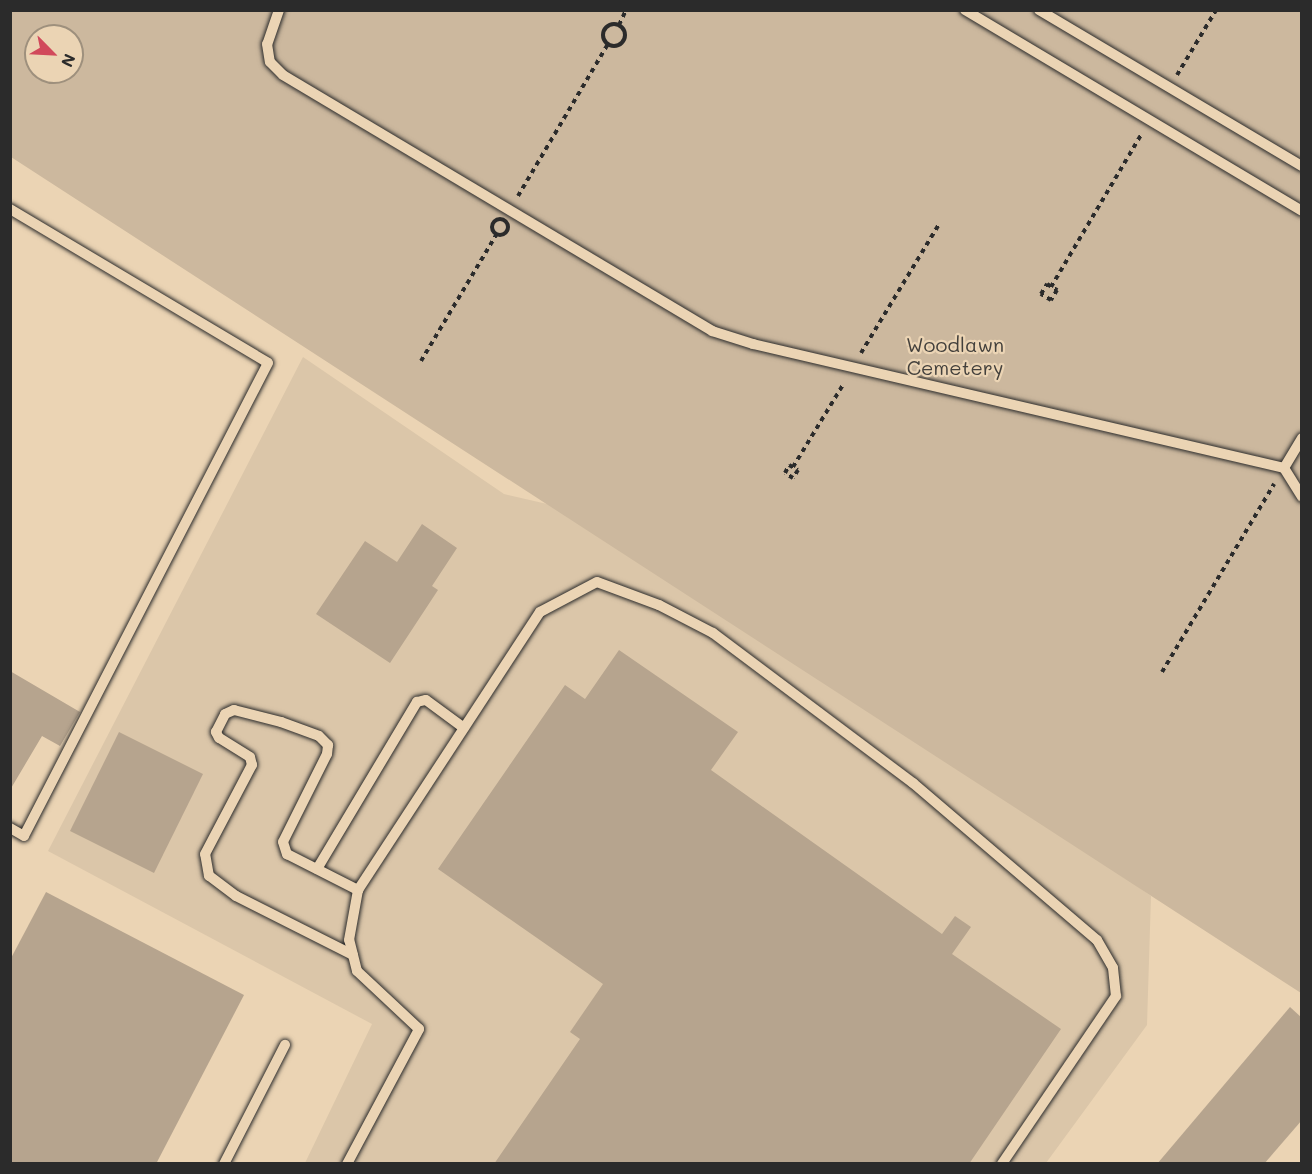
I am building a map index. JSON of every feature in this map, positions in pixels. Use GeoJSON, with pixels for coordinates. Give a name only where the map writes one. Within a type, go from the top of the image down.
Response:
{"type":"FeatureCollection","features":[{"type":"Feature","properties":{"kind":"lane"},"geometry":{"type":"LineString","coordinates":[[279,10],[268,34],[267,54],[283,75],[712,331],[853,368],[1284,468],[1302,497]]}},
{"type":"Feature","properties":{"kind":"lane"},"geometry":{"type":"LineString","coordinates":[[965,10],[1302,211]]}},
{"type":"Feature","properties":{"kind":"lane"},"geometry":{"type":"LineString","coordinates":[[1039,10],[1302,166]]}},
{"type":"Feature","properties":{"kind":"lane"},"geometry":{"type":"LineString","coordinates":[[10,209],[268,363],[24,836],[10,828]]}},
{"type":"Feature","properties":{"kind":"lane"},"geometry":{"type":"LineString","coordinates":[[1284,468],[1302,438]]}},
{"type":"Feature","properties":{"kind":"lane"},"geometry":{"type":"LineString","coordinates":[[348,1164],[418,1029],[357,971],[349,940],[358,890],[540,612],[597,582],[659,605],[712,633],[913,783],[1097,940],[1113,968],[1116,996],[1002,1164]]}},
{"type":"Feature","properties":{"kind":"lane"},"geometry":{"type":"LineString","coordinates":[[317,869],[417,702],[426,700],[464,728]]}},
{"type":"Feature","properties":{"kind":"lane"},"geometry":{"type":"LineString","coordinates":[[353,955],[236,896],[209,876],[205,854],[252,765],[250,757],[219,738],[216,732],[225,714],[234,710],[281,722],[319,736],[327,746],[327,754],[283,842],[287,854],[358,890]]}},
{"type":"Feature","properties":{"kind":"lane"},"geometry":{"type":"LineString","coordinates":[[224,1164],[285,1045]]}},
{"type":"Feature","properties":{"kind":"path"},"geometry":{"type":"LineString","coordinates":[[619,25],[626,10]]}},
{"type":"Feature","properties":{"kind":"path"},"geometry":{"type":"LineString","coordinates":[[1169,88],[1216,10]]}},
{"type":"Feature","properties":{"kind":"path"},"geometry":{"type":"LineString","coordinates":[[619,25],[624,31],[624,39],[616,46],[608,44],[603,37],[605,28],[619,25]]}},
{"type":"Feature","properties":{"kind":"path"},"geometry":{"type":"LineString","coordinates":[[510,211],[608,44]]}},
{"type":"Feature","properties":{"kind":"path"},"geometry":{"type":"LineString","coordinates":[[1051,287],[1150,119]]}},
{"type":"Feature","properties":{"kind":"path"},"geometry":{"type":"LineString","coordinates":[[421,361],[496,235],[507,232],[504,220],[493,223],[496,235]]}},
{"type":"Feature","properties":{"kind":"path"},"geometry":{"type":"LineString","coordinates":[[794,467],[939,224]]}},
{"type":"Feature","properties":{"kind":"path"},"geometry":{"type":"LineString","coordinates":[[1162,672],[1284,468]]}},
{"type":"Feature","properties":{"kind":"shaded area"},"geometry":{"type":"Polygon","coordinates":[[[303,357],[504,494],[634,524],[1151,896],[1147,1025],[1046,1163],[305,1163],[372,1024],[48,851],[303,357]]]}},
{"type":"Feature","properties":{"kind":"green space","name":"Woodlawn Cemetery"},"geometry":{"type":"Polygon","coordinates":[[[10,11],[1301,11],[1301,993],[11,157],[10,11]]]}},
{"type":"Feature","properties":{"kind":"building"},"geometry":{"type":"Polygon","coordinates":[[[422,524],[457,548],[432,586],[438,590],[390,663],[316,614],[365,541],[397,562],[422,524]]]}},
{"type":"Feature","properties":{"kind":"building"},"geometry":{"type":"Polygon","coordinates":[[[619,650],[738,732],[711,770],[942,934],[955,916],[971,927],[952,954],[1061,1029],[969,1164],[494,1164],[580,1039],[570,1032],[603,984],[438,869],[565,685],[585,699],[619,650]]]}},
{"type":"Feature","properties":{"kind":"building"},"geometry":{"type":"Polygon","coordinates":[[[10,671],[80,712],[60,746],[42,736],[10,790],[10,671]]]}},
{"type":"Feature","properties":{"kind":"building"},"geometry":{"type":"Polygon","coordinates":[[[119,732],[203,774],[154,873],[70,831],[119,732]]]}},
{"type":"Feature","properties":{"kind":"building"},"geometry":{"type":"Polygon","coordinates":[[[46,892],[244,995],[156,1164],[10,1164],[10,960],[46,892]]]}},
{"type":"Feature","properties":{"kind":"building"},"geometry":{"type":"Polygon","coordinates":[[[1290,1007],[1302,1018],[1302,1120],[1264,1164],[1157,1164],[1290,1007]]]}}]}
